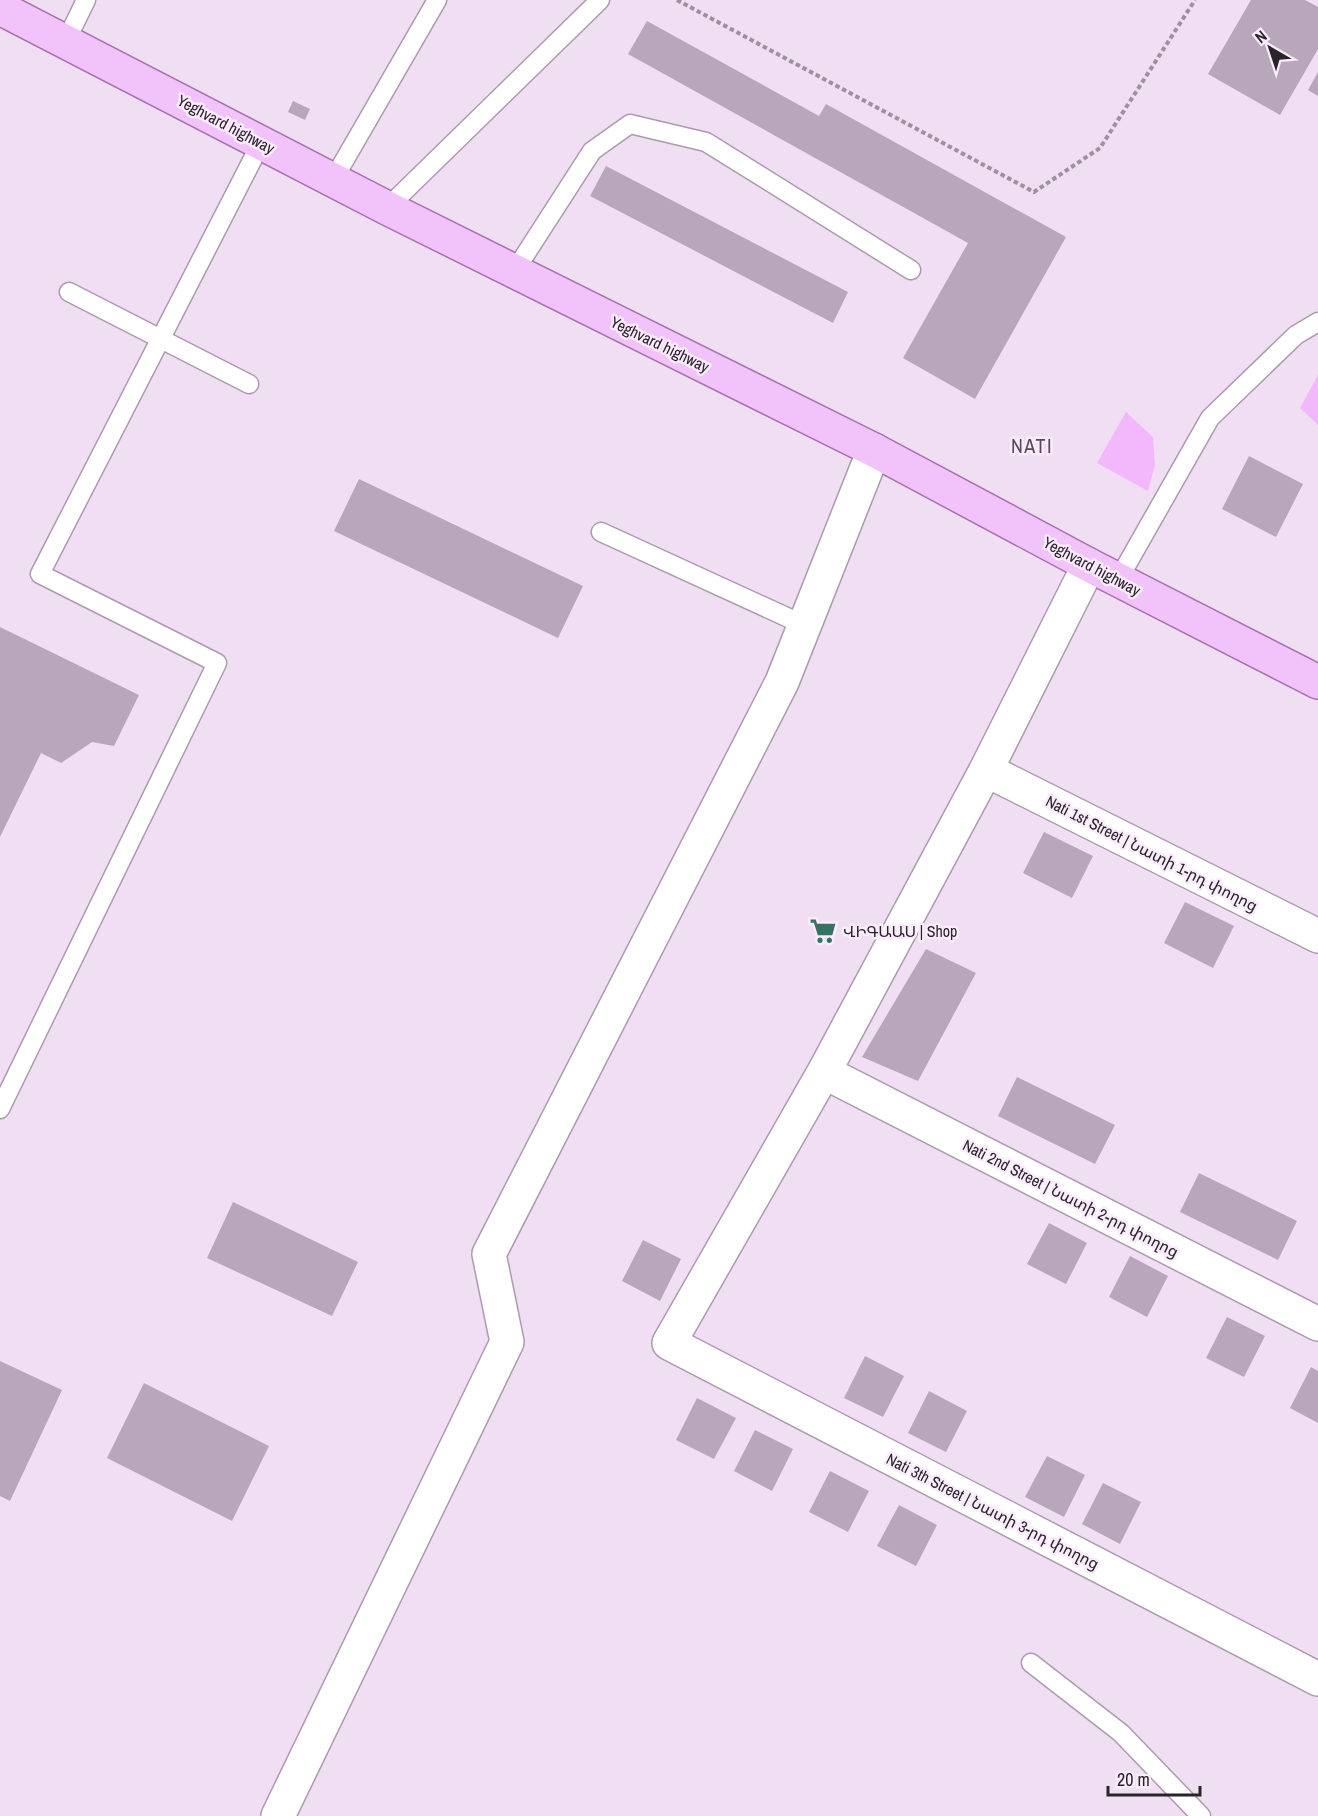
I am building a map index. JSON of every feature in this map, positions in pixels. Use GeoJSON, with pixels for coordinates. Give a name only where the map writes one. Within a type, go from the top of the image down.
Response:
{"type":"FeatureCollection","features":[{"type":"Feature","properties":{"kind":"main road","name":"Yeghvard highway"},"geometry":{"type":"LineString","coordinates":[[0,8],[387,208],[874,450],[1089,566],[1318,682]]}},
{"type":"Feature","properties":{"kind":"street"},"geometry":{"type":"LineString","coordinates":[[278,1816],[507,1342],[489,1254],[782,682],[874,450]]}},
{"type":"Feature","properties":{"kind":"street"},"geometry":{"type":"LineString","coordinates":[[824,1072],[986,770],[1089,566]]}},
{"type":"Feature","properties":{"kind":"street","name":"Nati 1st Street | Նատի 1-րդ փողոց"},"geometry":{"type":"LineString","coordinates":[[986,770],[1318,936]]}},
{"type":"Feature","properties":{"kind":"street","name":"Nati 2nd Street | Նատի 2-րդ փողոց"},"geometry":{"type":"LineString","coordinates":[[824,1072],[1318,1324]]}},
{"type":"Feature","properties":{"kind":"street","name":"Nati 3th Street | Նատի 3-րդ փողոց"},"geometry":{"type":"LineString","coordinates":[[824,1072],[669,1343],[1318,1679]]}},
{"type":"Feature","properties":{"kind":"lane"},"geometry":{"type":"LineString","coordinates":[[66,41],[86,0]]}},
{"type":"Feature","properties":{"kind":"lane"},"geometry":{"type":"LineString","coordinates":[[333,180],[437,0]]}},
{"type":"Feature","properties":{"kind":"lane"},"geometry":{"type":"LineString","coordinates":[[387,208],[600,0]]}},
{"type":"Feature","properties":{"kind":"lane"},"geometry":{"type":"LineString","coordinates":[[514,272],[592,152],[630,124],[706,142],[911,270]]}},
{"type":"Feature","properties":{"kind":"lane"},"geometry":{"type":"LineString","coordinates":[[0,1109],[218,663],[40,574],[261,143]]}},
{"type":"Feature","properties":{"kind":"lane"},"geometry":{"type":"LineString","coordinates":[[69,292],[249,384]]}},
{"type":"Feature","properties":{"kind":"lane"},"geometry":{"type":"LineString","coordinates":[[1118,580],[1210,418],[1296,334],[1318,322]]}},
{"type":"Feature","properties":{"kind":"lane"},"geometry":{"type":"LineString","coordinates":[[602,532],[804,625]]}},
{"type":"Feature","properties":{"kind":"lane"},"geometry":{"type":"LineString","coordinates":[[1031,1663],[1121,1733],[1201,1816]]}},
{"type":"Feature","properties":{"kind":"path"},"geometry":{"type":"LineString","coordinates":[[677,0],[1034,192],[1100,148],[1195,0]]}},
{"type":"Feature","properties":{"kind":"shaded area"},"geometry":{"type":"Polygon","coordinates":[[[1318,375],[1318,425],[1300,408],[1318,375]]]}},
{"type":"Feature","properties":{"kind":"shaded area"},"geometry":{"type":"Polygon","coordinates":[[[1126,412],[1153,437],[1155,465],[1148,491],[1097,463],[1126,412]]]}},
{"type":"Feature","properties":{"kind":"building"},"geometry":{"type":"Polygon","coordinates":[[[1251,0],[1305,0],[1318,7],[1318,49],[1280,115],[1208,74],[1251,0]]]}},
{"type":"Feature","properties":{"kind":"building"},"geometry":{"type":"Polygon","coordinates":[[[647,21],[819,116],[826,104],[1066,237],[975,399],[903,358],[968,243],[628,54],[647,21]]]}},
{"type":"Feature","properties":{"kind":"building"},"geometry":{"type":"Polygon","coordinates":[[[1318,72],[1318,96],[1308,90],[1318,72]]]}},
{"type":"Feature","properties":{"kind":"building"},"geometry":{"type":"Polygon","coordinates":[[[293,101],[310,109],[305,120],[288,112],[293,101]]]}},
{"type":"Feature","properties":{"kind":"building"},"geometry":{"type":"Polygon","coordinates":[[[606,166],[848,292],[833,323],[590,196],[606,166]]]}},
{"type":"Feature","properties":{"kind":"building"},"geometry":{"type":"Polygon","coordinates":[[[1249,456],[1303,484],[1276,537],[1222,509],[1249,456]]]}},
{"type":"Feature","properties":{"kind":"building"},"geometry":{"type":"Polygon","coordinates":[[[359,479],[583,586],[558,638],[334,531],[359,479]]]}},
{"type":"Feature","properties":{"kind":"building"},"geometry":{"type":"Polygon","coordinates":[[[0,627],[139,695],[114,746],[92,742],[61,763],[41,753],[0,837],[0,627]]]}},
{"type":"Feature","properties":{"kind":"building"},"geometry":{"type":"Polygon","coordinates":[[[1044,832],[1093,856],[1072,898],[1023,873],[1044,832]]]}},
{"type":"Feature","properties":{"kind":"building"},"geometry":{"type":"Polygon","coordinates":[[[1185,902],[1234,926],[1213,968],[1164,943],[1185,902]]]}},
{"type":"Feature","properties":{"kind":"building"},"geometry":{"type":"Polygon","coordinates":[[[926,949],[976,973],[918,1081],[862,1057],[926,949]]]}},
{"type":"Feature","properties":{"kind":"building"},"geometry":{"type":"Polygon","coordinates":[[[1017,1077],[1115,1125],[1095,1164],[998,1116],[1017,1077]]]}},
{"type":"Feature","properties":{"kind":"building"},"geometry":{"type":"Polygon","coordinates":[[[1199,1173],[1297,1221],[1278,1260],[1180,1212],[1199,1173]]]}},
{"type":"Feature","properties":{"kind":"building"},"geometry":{"type":"Polygon","coordinates":[[[233,1202],[358,1262],[332,1316],[207,1258],[233,1202]]]}},
{"type":"Feature","properties":{"kind":"building"},"geometry":{"type":"Polygon","coordinates":[[[1049,1223],[1087,1243],[1066,1284],[1027,1264],[1049,1223]]]}},
{"type":"Feature","properties":{"kind":"building"},"geometry":{"type":"Polygon","coordinates":[[[643,1240],[681,1259],[660,1301],[622,1281],[643,1240]]]}},
{"type":"Feature","properties":{"kind":"building"},"geometry":{"type":"Polygon","coordinates":[[[1130,1256],[1168,1276],[1147,1317],[1109,1297],[1130,1256]]]}},
{"type":"Feature","properties":{"kind":"building"},"geometry":{"type":"Polygon","coordinates":[[[1227,1317],[1265,1336],[1244,1377],[1206,1358],[1227,1317]]]}},
{"type":"Feature","properties":{"kind":"building"},"geometry":{"type":"Polygon","coordinates":[[[865,1356],[904,1376],[883,1417],[844,1398],[865,1356]]]}},
{"type":"Feature","properties":{"kind":"building"},"geometry":{"type":"Polygon","coordinates":[[[0,1361],[62,1390],[10,1501],[0,1496],[0,1361]]]}},
{"type":"Feature","properties":{"kind":"building"},"geometry":{"type":"Polygon","coordinates":[[[1311,1367],[1318,1371],[1318,1423],[1290,1408],[1311,1367]]]}},
{"type":"Feature","properties":{"kind":"building"},"geometry":{"type":"Polygon","coordinates":[[[144,1383],[269,1446],[232,1521],[107,1458],[144,1383]]]}},
{"type":"Feature","properties":{"kind":"building"},"geometry":{"type":"Polygon","coordinates":[[[929,1391],[967,1411],[946,1452],[908,1433],[929,1391]]]}},
{"type":"Feature","properties":{"kind":"building"},"geometry":{"type":"Polygon","coordinates":[[[697,1398],[736,1418],[714,1459],[676,1440],[697,1398]]]}},
{"type":"Feature","properties":{"kind":"building"},"geometry":{"type":"Polygon","coordinates":[[[755,1430],[793,1449],[772,1491],[734,1471],[755,1430]]]}},
{"type":"Feature","properties":{"kind":"building"},"geometry":{"type":"Polygon","coordinates":[[[1047,1456],[1085,1475],[1064,1517],[1025,1497],[1047,1456]]]}},
{"type":"Feature","properties":{"kind":"building"},"geometry":{"type":"Polygon","coordinates":[[[830,1471],[869,1491],[848,1532],[809,1512],[830,1471]]]}},
{"type":"Feature","properties":{"kind":"building"},"geometry":{"type":"Polygon","coordinates":[[[1103,1483],[1141,1502],[1120,1544],[1082,1524],[1103,1483]]]}},
{"type":"Feature","properties":{"kind":"building"},"geometry":{"type":"Polygon","coordinates":[[[899,1505],[937,1525],[916,1566],[877,1546],[899,1505]]]}},
{"type":"Feature","properties":{"kind":"place","name":"ՎԻԳԱԱՍ | Shop"},"geometry":{"type":"Point","coordinates":[823,931]}},
{"type":"Feature","properties":{"kind":"district","name":"NATI"},"geometry":{"type":"Point","coordinates":[1032,446]}}]}
